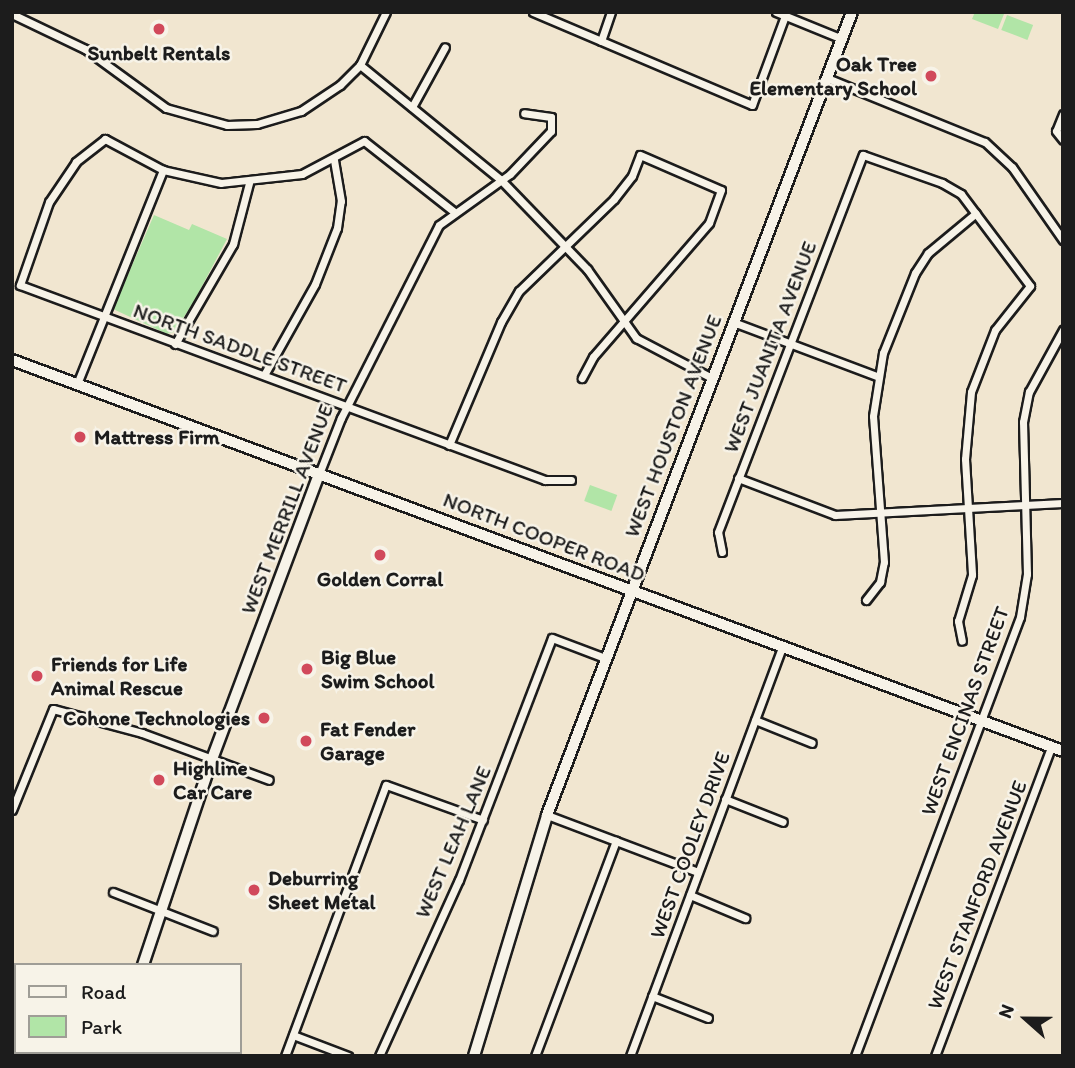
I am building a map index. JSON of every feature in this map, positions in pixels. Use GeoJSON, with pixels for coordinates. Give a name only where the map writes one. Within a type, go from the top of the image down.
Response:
{"type":"FeatureCollection","features":[{"type":"Feature","properties":{"kind":"street"},"geometry":{"type":"LineString","coordinates":[[12,14],[85,49],[166,108],[209,122],[257,124],[301,111],[360,65],[386,12]]}},
{"type":"Feature","properties":{"kind":"street"},"geometry":{"type":"LineString","coordinates":[[533,12],[752,105],[786,16]]}},
{"type":"Feature","properties":{"kind":"street"},"geometry":{"type":"LineString","coordinates":[[601,41],[611,12]]}},
{"type":"Feature","properties":{"kind":"street"},"geometry":{"type":"LineString","coordinates":[[775,12],[842,38]]}},
{"type":"Feature","properties":{"kind":"street","name":"WEST HOUSTON AVENUE"},"geometry":{"type":"LineString","coordinates":[[474,1056],[547,815],[852,12]]}},
{"type":"Feature","properties":{"kind":"street"},"geometry":{"type":"LineString","coordinates":[[412,107],[445,47]]}},
{"type":"Feature","properties":{"kind":"street"},"geometry":{"type":"LineString","coordinates":[[360,65],[501,180],[587,269],[623,322],[649,349],[712,377]]}},
{"type":"Feature","properties":{"kind":"street"},"geometry":{"type":"LineString","coordinates":[[827,78],[978,137],[1012,167],[1063,240]]}},
{"type":"Feature","properties":{"kind":"street","name":"WEST MERRILL AVENUE"},"geometry":{"type":"LineString","coordinates":[[143,963],[163,911],[212,760],[347,406],[389,330],[426,245],[453,211],[529,158],[551,131],[552,123],[544,114],[524,113]]}},
{"type":"Feature","properties":{"kind":"street"},"geometry":{"type":"LineString","coordinates":[[1063,114],[1056,131],[1063,140]]}},
{"type":"Feature","properties":{"kind":"street","name":"NORTH SADDLE STREET"},"geometry":{"type":"LineString","coordinates":[[163,170],[105,139],[76,162],[49,202],[20,285],[545,480],[571,480]]}},
{"type":"Feature","properties":{"kind":"street"},"geometry":{"type":"LineString","coordinates":[[77,384],[163,170],[203,181],[250,183],[302,174],[334,160],[364,141],[453,211]]}},
{"type":"Feature","properties":{"kind":"street"},"geometry":{"type":"LineString","coordinates":[[449,445],[500,322],[519,291],[614,199],[632,176],[640,155],[721,190],[709,223],[593,357],[582,379]]}},
{"type":"Feature","properties":{"kind":"street","name":"WEST JUANITA AVENUE"},"geometry":{"type":"LineString","coordinates":[[722,552],[718,532],[863,155],[943,183],[961,194],[976,213]]}},
{"type":"Feature","properties":{"kind":"street"},"geometry":{"type":"LineString","coordinates":[[264,375],[315,284],[337,228],[341,201],[334,160]]}},
{"type":"Feature","properties":{"kind":"street"},"geometry":{"type":"LineString","coordinates":[[175,344],[233,244],[250,183]]}},
{"type":"Feature","properties":{"kind":"street"},"geometry":{"type":"LineString","coordinates":[[866,600],[880,582],[884,562],[873,416],[877,376],[915,272],[936,245],[976,213],[1030,286],[995,330],[971,392],[965,459],[972,575],[958,621],[962,641]]}},
{"type":"Feature","properties":{"kind":"street"},"geometry":{"type":"LineString","coordinates":[[733,321],[877,376]]}},
{"type":"Feature","properties":{"kind":"street","name":"WEST ENCINAS STREET"},"geometry":{"type":"LineString","coordinates":[[855,1056],[1024,601],[1021,455],[1029,392],[1063,330]]}},
{"type":"Feature","properties":{"kind":"street","name":"NORTH COOPER ROAD"},"geometry":{"type":"LineString","coordinates":[[12,360],[1063,751]]}},
{"type":"Feature","properties":{"kind":"street"},"geometry":{"type":"LineString","coordinates":[[738,478],[835,515],[1063,503]]}},
{"type":"Feature","properties":{"kind":"street","name":"WEST LEAH LANE"},"geometry":{"type":"LineString","coordinates":[[379,1056],[483,820],[552,638],[605,658]]}},
{"type":"Feature","properties":{"kind":"street","name":"WEST COOLEY DRIVE"},"geometry":{"type":"LineString","coordinates":[[630,1056],[782,646]]}},
{"type":"Feature","properties":{"kind":"street"},"geometry":{"type":"LineString","coordinates":[[12,810],[53,709],[142,733],[269,780]]}},
{"type":"Feature","properties":{"kind":"street"},"geometry":{"type":"LineString","coordinates":[[755,720],[812,743]]}},
{"type":"Feature","properties":{"kind":"street","name":"WEST STANFORD AVENUE"},"geometry":{"type":"LineString","coordinates":[[935,1056],[1051,747]]}},
{"type":"Feature","properties":{"kind":"street"},"geometry":{"type":"LineString","coordinates":[[285,1056],[386,785],[483,820]]}},
{"type":"Feature","properties":{"kind":"street"},"geometry":{"type":"LineString","coordinates":[[725,799],[783,822]]}},
{"type":"Feature","properties":{"kind":"street"},"geometry":{"type":"LineString","coordinates":[[547,815],[698,872]]}},
{"type":"Feature","properties":{"kind":"street"},"geometry":{"type":"LineString","coordinates":[[535,1056],[616,841]]}},
{"type":"Feature","properties":{"kind":"street"},"geometry":{"type":"LineString","coordinates":[[113,892],[213,930]]}},
{"type":"Feature","properties":{"kind":"street"},"geometry":{"type":"LineString","coordinates":[[690,895],[745,918]]}},
{"type":"Feature","properties":{"kind":"street"},"geometry":{"type":"LineString","coordinates":[[652,996],[708,1018]]}},
{"type":"Feature","properties":{"kind":"street"},"geometry":{"type":"LineString","coordinates":[[293,1035],[348,1056]]}},
{"type":"Feature","properties":{"kind":"green space"},"geometry":{"type":"Polygon","coordinates":[[[975,12],[1004,14],[998,29],[972,19],[975,12]]]}},
{"type":"Feature","properties":{"kind":"green space"},"geometry":{"type":"Polygon","coordinates":[[[1007,15],[1033,25],[1027,40],[1001,30],[1007,15]]]}},
{"type":"Feature","properties":{"kind":"green space"},"geometry":{"type":"Polygon","coordinates":[[[154,215],[189,230],[192,224],[227,239],[193,303],[174,332],[167,334],[113,309],[154,215]]]}},
{"type":"Feature","properties":{"kind":"green space"},"geometry":{"type":"Polygon","coordinates":[[[590,485],[617,495],[611,511],[584,501],[590,485]]]}},
{"type":"Feature","properties":{"kind":"place","name":"Sunbelt Rentals"},"geometry":{"type":"Point","coordinates":[159,29]}},
{"type":"Feature","properties":{"kind":"place","name":"Oak Tree Elementary School"},"geometry":{"type":"Point","coordinates":[931,76]}},
{"type":"Feature","properties":{"kind":"place","name":"Mattress Firm"},"geometry":{"type":"Point","coordinates":[80,437]}},
{"type":"Feature","properties":{"kind":"place","name":"Golden Corral"},"geometry":{"type":"Point","coordinates":[380,555]}},
{"type":"Feature","properties":{"kind":"place","name":"Big Blue Swim School"},"geometry":{"type":"Point","coordinates":[307,669]}},
{"type":"Feature","properties":{"kind":"place","name":"Friends for Life Animal Rescue"},"geometry":{"type":"Point","coordinates":[37,676]}},
{"type":"Feature","properties":{"kind":"place","name":"Cohone Technologies"},"geometry":{"type":"Point","coordinates":[264,718]}},
{"type":"Feature","properties":{"kind":"place","name":"Fat Fender Garage"},"geometry":{"type":"Point","coordinates":[306,741]}},
{"type":"Feature","properties":{"kind":"place","name":"Highline Car Care"},"geometry":{"type":"Point","coordinates":[159,780]}},
{"type":"Feature","properties":{"kind":"place","name":"Deburring Sheet Metal"},"geometry":{"type":"Point","coordinates":[254,890]}}]}
